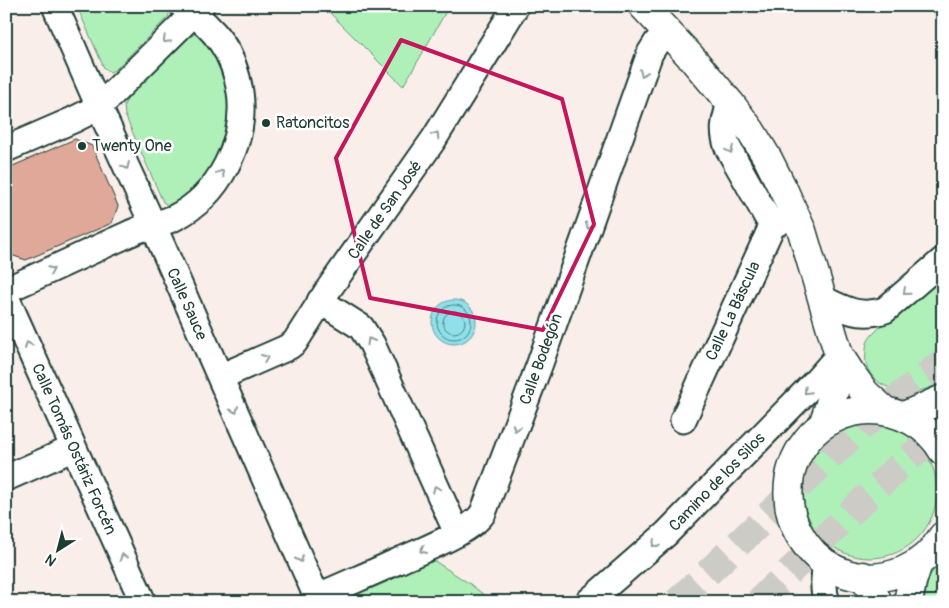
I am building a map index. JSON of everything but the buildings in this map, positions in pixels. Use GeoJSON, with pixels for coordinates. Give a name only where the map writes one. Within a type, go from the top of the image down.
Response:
{"type":"FeatureCollection","features":[{"type":"Feature","properties":{"kind":"main road"},"geometry":{"type":"LineString","coordinates":[[643,6],[730,103],[751,131],[772,167],[784,220],[802,231],[840,355],[865,392],[894,414]]}},
{"type":"Feature","properties":{"kind":"main road"},"geometry":{"type":"LineString","coordinates":[[823,425],[834,392],[840,355]]}},
{"type":"Feature","properties":{"kind":"main road"},"geometry":{"type":"LineString","coordinates":[[894,414],[943,398]]}},
{"type":"Feature","properties":{"kind":"main road"},"geometry":{"type":"LineString","coordinates":[[943,451],[930,434],[918,424],[894,414],[869,410],[852,412],[837,417],[823,425],[800,448],[793,463],[787,495],[789,511],[794,526],[802,540],[813,553],[826,563],[850,574],[874,577],[897,573],[918,563],[931,552],[943,536]]}},
{"type":"Feature","properties":{"kind":"main road"},"geometry":{"type":"LineString","coordinates":[[908,602],[918,563]]}},
{"type":"Feature","properties":{"kind":"main road"},"geometry":{"type":"LineString","coordinates":[[863,576],[878,602]]}},
{"type":"Feature","properties":{"kind":"street","name":"Calle Sauce"},"geometry":{"type":"LineString","coordinates":[[55,6],[98,107],[153,225],[318,599]]}},
{"type":"Feature","properties":{"kind":"street","name":"Calle de San José"},"geometry":{"type":"LineString","coordinates":[[220,377],[290,346],[300,335],[320,302],[429,147],[516,6]]}},
{"type":"Feature","properties":{"kind":"street"},"geometry":{"type":"LineString","coordinates":[[6,149],[98,107],[192,9],[216,34],[232,62],[241,97],[241,117],[238,135],[233,152],[219,178],[202,198],[189,209],[166,222],[142,228],[6,290]]}},
{"type":"Feature","properties":{"kind":"street","name":"Calle Bodegón"},"geometry":{"type":"LineString","coordinates":[[318,599],[441,542],[481,517],[539,366],[650,54],[657,42],[668,32]]}},
{"type":"Feature","properties":{"kind":"street","name":"Calle La Báscula"},"geometry":{"type":"LineString","coordinates":[[682,420],[784,220]]}},
{"type":"Feature","properties":{"kind":"street"},"geometry":{"type":"LineString","coordinates":[[823,298],[840,307],[860,314],[874,314],[885,310],[943,260]]}},
{"type":"Feature","properties":{"kind":"street","name":"Calle Tomás Ostáriz Forcén"},"geometry":{"type":"LineString","coordinates":[[6,297],[143,602]]}},
{"type":"Feature","properties":{"kind":"street"},"geometry":{"type":"LineString","coordinates":[[320,302],[361,327],[372,344],[456,533]]}},
{"type":"Feature","properties":{"kind":"street","name":"Camino de los Silos"},"geometry":{"type":"LineString","coordinates":[[588,602],[666,534],[840,355]]}},
{"type":"Feature","properties":{"kind":"street"},"geometry":{"type":"LineString","coordinates":[[6,478],[74,448]]}},
{"type":"Feature","properties":{"kind":"street"},"geometry":{"type":"LineString","coordinates":[[826,563],[824,586],[827,602]]}},
{"type":"Feature","properties":{"kind":"highlighted area"},"geometry":{"type":"Polygon","coordinates":[[[401,40],[562,99],[594,224],[543,330],[370,298],[336,158],[401,40]]]}},
{"type":"Feature","properties":{"kind":"green space"},"geometry":{"type":"Polygon","coordinates":[[[78,6],[165,6],[169,14],[115,70],[110,72],[104,68],[78,6]]]}},
{"type":"Feature","properties":{"kind":"green space"},"geometry":{"type":"Polygon","coordinates":[[[323,6],[449,6],[403,86],[323,6]]]}},
{"type":"Feature","properties":{"kind":"green space"},"geometry":{"type":"Polygon","coordinates":[[[199,33],[218,55],[231,98],[226,141],[202,185],[170,207],[163,202],[125,115],[124,105],[129,97],[190,37],[199,33]]]}},
{"type":"Feature","properties":{"kind":"green space"},"geometry":{"type":"Polygon","coordinates":[[[943,274],[943,379],[933,386],[920,390],[894,389],[882,384],[872,376],[867,365],[866,348],[869,340],[884,323],[943,274]]]}},
{"type":"Feature","properties":{"kind":"green space"},"geometry":{"type":"Polygon","coordinates":[[[870,424],[895,430],[917,444],[931,466],[937,491],[931,516],[917,538],[895,552],[870,558],[845,552],[823,538],[809,516],[803,491],[809,466],[823,444],[845,430],[870,424]]]}},
{"type":"Feature","properties":{"kind":"green space"},"geometry":{"type":"Polygon","coordinates":[[[430,558],[470,584],[493,602],[340,602],[338,597],[430,558]]]}},
{"type":"Feature","properties":{"kind":"green space"},"geometry":{"type":"Polygon","coordinates":[[[943,559],[943,598],[938,602],[924,602],[929,576],[943,559]]]}},
{"type":"Feature","properties":{"kind":"water"},"geometry":{"type":"Polygon","coordinates":[[[454,300],[466,304],[472,310],[476,322],[472,334],[466,340],[454,344],[442,340],[436,334],[432,322],[436,310],[442,304],[454,300]]]}},
{"type":"Feature","properties":{"kind":"tunnel"},"geometry":{"type":"LineString","coordinates":[[677,602],[860,428],[943,362]]}},
{"type":"Feature","properties":{"kind":"tunnel"},"geometry":{"type":"LineString","coordinates":[[758,602],[897,468],[943,430]]}},
{"type":"Feature","properties":{"kind":"place","name":"Ratoncitos"},"geometry":{"type":"Point","coordinates":[266,123]}},
{"type":"Feature","properties":{"kind":"place","name":"Twenty One"},"geometry":{"type":"Point","coordinates":[82,146]}}]}
